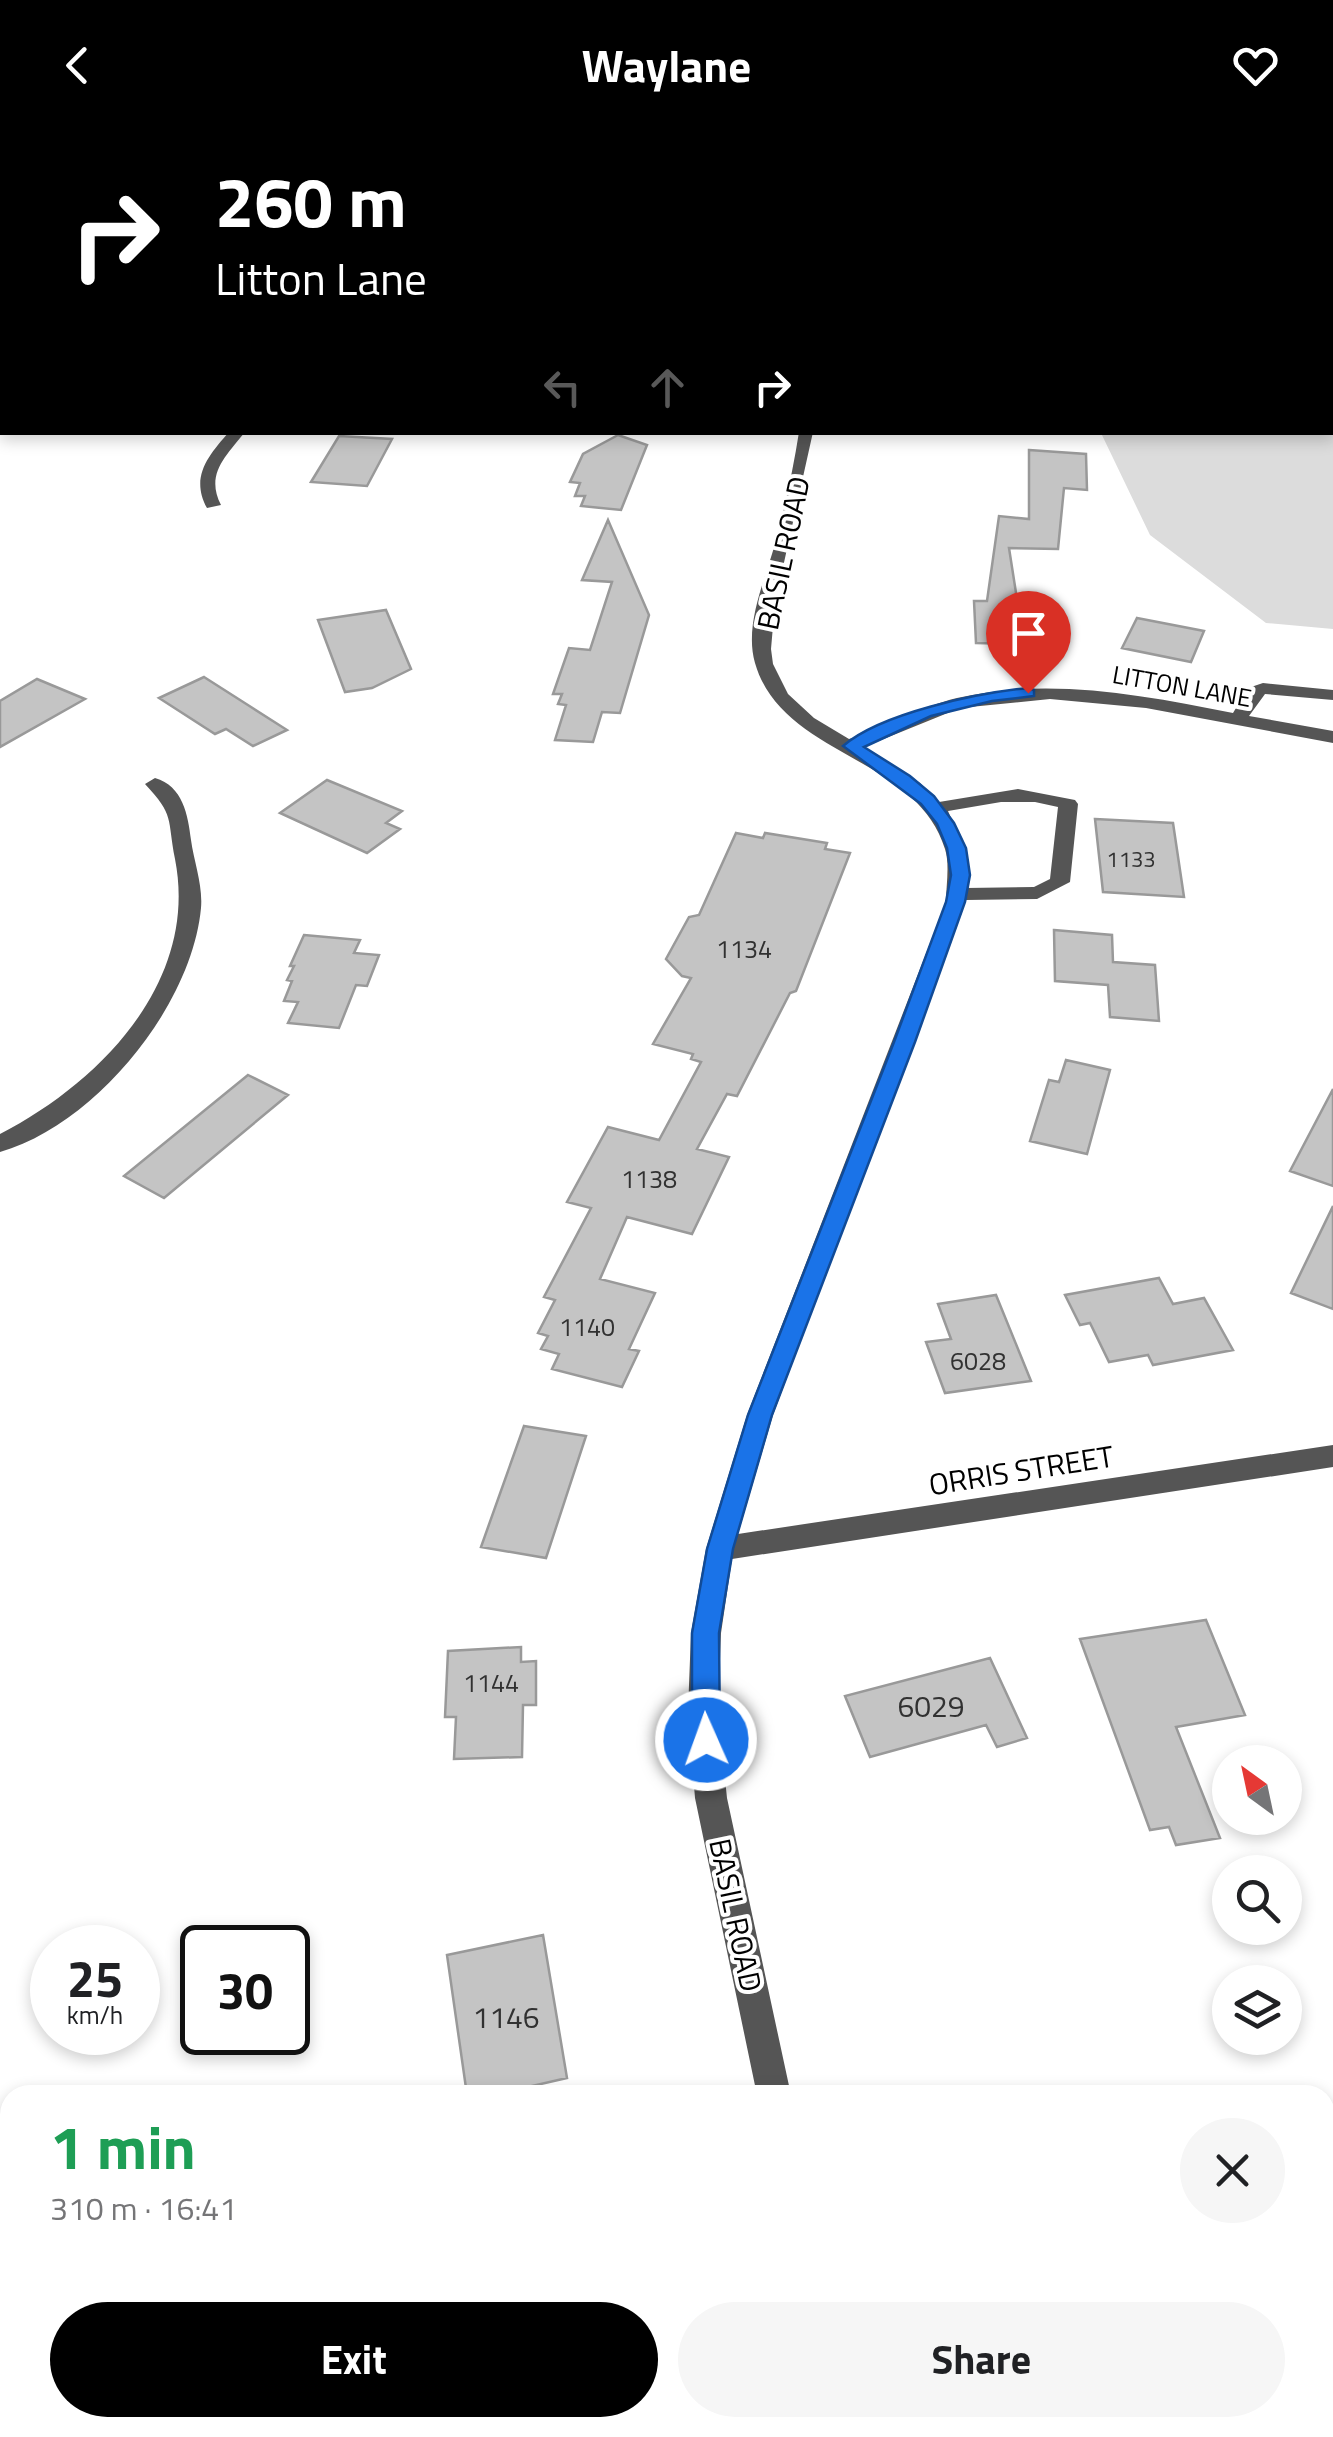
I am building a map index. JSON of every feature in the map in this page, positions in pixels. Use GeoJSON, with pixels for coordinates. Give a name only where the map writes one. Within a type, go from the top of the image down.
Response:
{"type":"FeatureCollection","features":[{"type":"Feature","properties":{"kind":"street"},"geometry":{"type":"LineString","coordinates":[[213,506],[205,484],[208,470],[236,435]]}},
{"type":"Feature","properties":{"kind":"street","name":"BASIL ROAD"},"geometry":{"type":"LineString","coordinates":[[772,2085],[711,1798],[703,1711],[706,1633],[720,1549],[760,1415],[892,1076],[957,894],[960,875],[956,848],[934,809],[904,779],[792,706],[775,687],[764,663],[771,584],[799,479],[806,435]]}},
{"type":"Feature","properties":{"kind":"street"},"geometry":{"type":"LineString","coordinates":[[1237,722],[1254,692],[1262,688],[1333,695]]}},
{"type":"Feature","properties":{"kind":"street","name":"LITTON LANE"},"geometry":{"type":"LineString","coordinates":[[852,746],[926,712],[976,699],[1028,693],[1100,697],[1333,737]]}},
{"type":"Feature","properties":{"kind":"street"},"geometry":{"type":"LineString","coordinates":[[0,1144],[96,1084],[128,1052],[164,997],[191,904],[176,805],[166,789],[156,784]]}},
{"type":"Feature","properties":{"kind":"street"},"geometry":{"type":"LineString","coordinates":[[934,809],[982,797],[1042,794],[1068,804],[1060,882],[1036,893],[957,894]]}},
{"type":"Feature","properties":{"kind":"street","name":"ORRIS STREET"},"geometry":{"type":"LineString","coordinates":[[720,1549],[1333,1456]]}},
{"type":"Feature","properties":{"kind":"shaded area"},"geometry":{"type":"Polygon","coordinates":[[[1102,435],[1333,435],[1333,629],[1266,623],[1150,535],[1102,435]]]}},
{"type":"Feature","properties":{"kind":"building"},"geometry":{"type":"Polygon","coordinates":[[[618,435],[647,445],[621,510],[581,506],[585,496],[575,496],[580,483],[570,482],[583,454],[618,435]]]}},
{"type":"Feature","properties":{"kind":"building"},"geometry":{"type":"Polygon","coordinates":[[[339,436],[392,439],[367,486],[311,482],[339,436]]]}},
{"type":"Feature","properties":{"kind":"building"},"geometry":{"type":"Polygon","coordinates":[[[1029,450],[1086,454],[1087,490],[1064,488],[1058,549],[1009,548],[1024,644],[976,643],[974,601],[987,601],[999,516],[1029,519],[1029,450]]]}},
{"type":"Feature","properties":{"kind":"building"},"geometry":{"type":"Polygon","coordinates":[[[608,520],[649,615],[620,713],[602,712],[593,742],[555,740],[566,705],[558,704],[562,694],[553,694],[569,648],[590,650],[612,582],[582,580],[608,520]]]}},
{"type":"Feature","properties":{"kind":"building"},"geometry":{"type":"Polygon","coordinates":[[[386,610],[411,669],[372,688],[345,692],[318,620],[386,610]]]}},
{"type":"Feature","properties":{"kind":"building"},"geometry":{"type":"Polygon","coordinates":[[[1137,618],[1204,631],[1191,662],[1122,648],[1137,618]]]}},
{"type":"Feature","properties":{"kind":"building"},"geometry":{"type":"Polygon","coordinates":[[[204,677],[287,730],[253,746],[226,729],[215,734],[159,698],[204,677]]]}},
{"type":"Feature","properties":{"kind":"building"},"geometry":{"type":"Polygon","coordinates":[[[37,679],[85,699],[0,747],[0,701],[37,679]]]}},
{"type":"Feature","properties":{"kind":"building"},"geometry":{"type":"Polygon","coordinates":[[[327,780],[402,811],[386,823],[400,829],[367,853],[280,813],[327,780]]]}},
{"type":"Feature","properties":{"kind":"building"},"geometry":{"type":"Polygon","coordinates":[[[1095,819],[1173,823],[1184,897],[1103,892],[1095,819]]]}},
{"type":"Feature","properties":{"kind":"building"},"geometry":{"type":"Polygon","coordinates":[[[736,833],[763,838],[765,833],[827,843],[825,849],[850,853],[796,991],[790,993],[737,1096],[727,1094],[697,1149],[729,1157],[692,1234],[627,1217],[600,1279],[655,1293],[629,1349],[639,1351],[622,1387],[552,1369],[559,1354],[541,1349],[548,1336],[538,1333],[555,1300],[544,1297],[591,1208],[567,1202],[608,1127],[659,1140],[701,1062],[691,1059],[693,1054],[653,1044],[691,978],[682,976],[666,959],[689,917],[699,915],[736,833]]]}},
{"type":"Feature","properties":{"kind":"building"},"geometry":{"type":"Polygon","coordinates":[[[1054,930],[1112,935],[1113,962],[1155,965],[1159,1021],[1110,1017],[1108,985],[1055,981],[1054,930]]]}},
{"type":"Feature","properties":{"kind":"building"},"geometry":{"type":"Polygon","coordinates":[[[304,935],[360,940],[354,953],[379,955],[367,986],[356,985],[339,1028],[288,1023],[298,1002],[284,1001],[292,981],[287,980],[304,935]]]}},
{"type":"Feature","properties":{"kind":"building"},"geometry":{"type":"Polygon","coordinates":[[[1066,1060],[1110,1070],[1087,1154],[1030,1141],[1049,1080],[1059,1082],[1066,1060]]]}},
{"type":"Feature","properties":{"kind":"building"},"geometry":{"type":"Polygon","coordinates":[[[248,1075],[288,1095],[164,1198],[124,1176],[248,1075]]]}},
{"type":"Feature","properties":{"kind":"building"},"geometry":{"type":"Polygon","coordinates":[[[1333,1089],[1333,1186],[1290,1171],[1333,1089]]]}},
{"type":"Feature","properties":{"kind":"building"},"geometry":{"type":"Polygon","coordinates":[[[1333,1206],[1333,1309],[1291,1293],[1333,1206]]]}},
{"type":"Feature","properties":{"kind":"building"},"geometry":{"type":"Polygon","coordinates":[[[1159,1278],[1173,1304],[1204,1298],[1233,1350],[1153,1365],[1148,1355],[1109,1362],[1090,1323],[1080,1325],[1065,1295],[1159,1278]]]}},
{"type":"Feature","properties":{"kind":"building"},"geometry":{"type":"Polygon","coordinates":[[[996,1295],[1031,1381],[945,1393],[926,1342],[951,1339],[938,1304],[996,1295]]]}},
{"type":"Feature","properties":{"kind":"building"},"geometry":{"type":"Polygon","coordinates":[[[524,1426],[586,1436],[546,1558],[481,1547],[524,1426]]]}},
{"type":"Feature","properties":{"kind":"building"},"geometry":{"type":"Polygon","coordinates":[[[1206,1620],[1245,1715],[1176,1727],[1212,1818],[1212,1835],[1220,1838],[1176,1845],[1169,1827],[1150,1830],[1080,1639],[1206,1620]]]}},
{"type":"Feature","properties":{"kind":"building"},"geometry":{"type":"Polygon","coordinates":[[[521,1647],[521,1662],[536,1661],[536,1705],[523,1705],[522,1757],[454,1759],[456,1717],[445,1717],[448,1651],[521,1647]]]}},
{"type":"Feature","properties":{"kind":"building"},"geometry":{"type":"Polygon","coordinates":[[[990,1658],[1027,1738],[997,1747],[986,1725],[870,1757],[845,1696],[990,1658]]]}},
{"type":"Feature","properties":{"kind":"building"},"geometry":{"type":"Polygon","coordinates":[[[543,1935],[567,2078],[537,2085],[466,2085],[447,1955],[543,1935]]]}},
{"type":"Feature","properties":{"kind":"route"},"geometry":{"type":"LineString","coordinates":[[706,1740],[706,1633],[720,1549],[760,1415],[892,1076],[956,902],[960,875],[956,848],[945,823],[928,800],[904,779],[852,746],[905,720],[959,702],[1028,693]]}}]}
